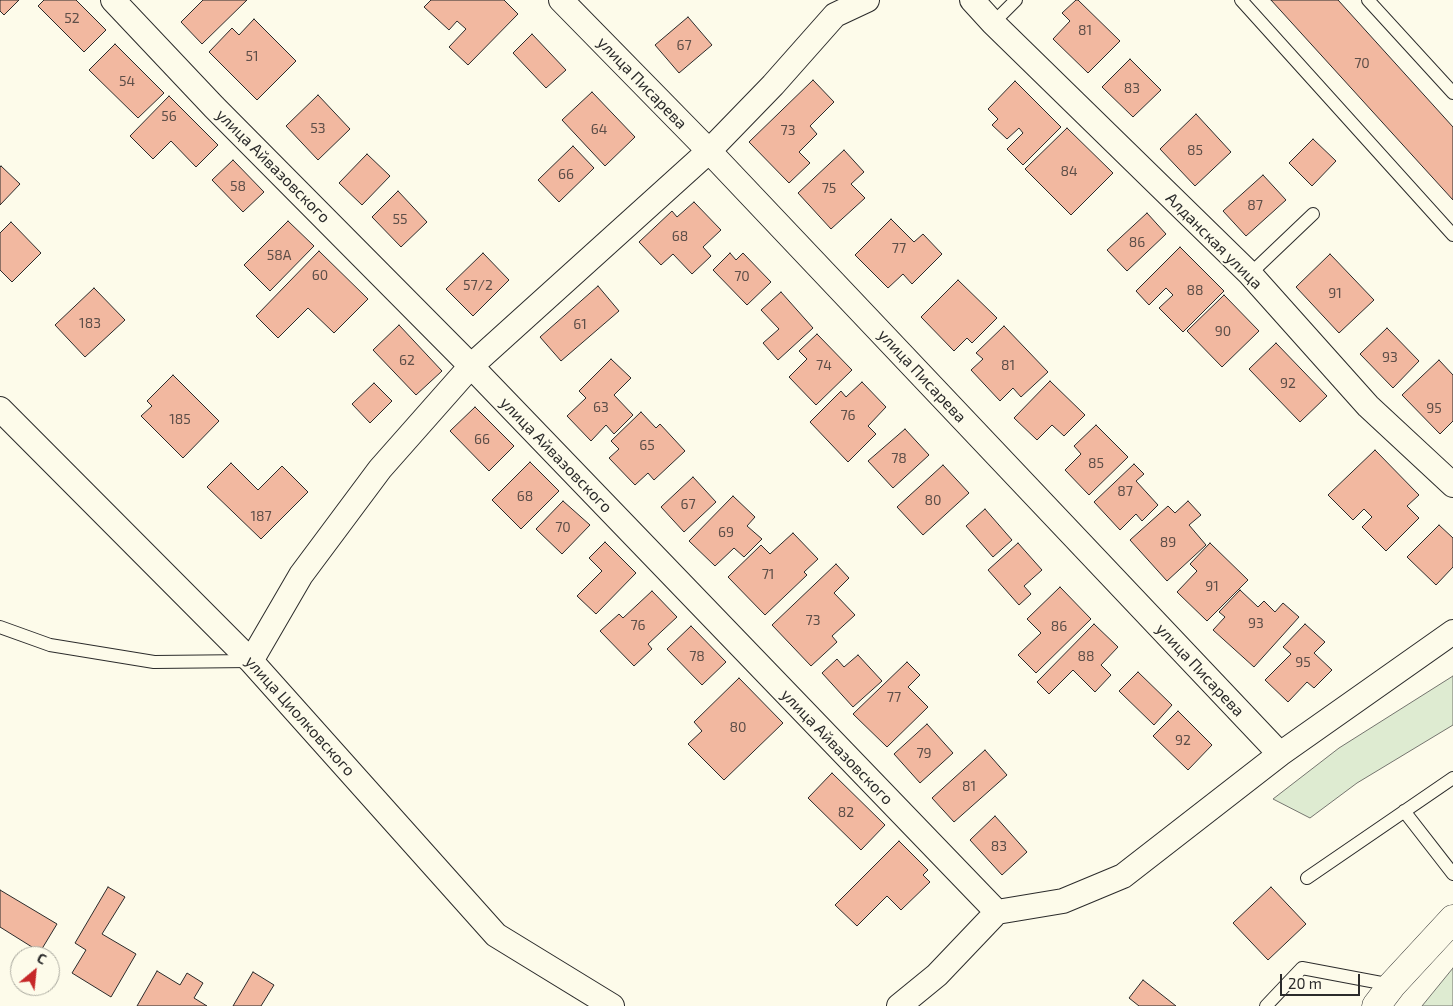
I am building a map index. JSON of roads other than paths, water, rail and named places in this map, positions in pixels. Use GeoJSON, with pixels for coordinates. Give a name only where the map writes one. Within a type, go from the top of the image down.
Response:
{"type":"FeatureCollection","features":[{"type":"Feature","properties":{"kind":"highway"},"geometry":{"type":"LineString","coordinates":[[1384,996],[1453,919]]}},
{"type":"Feature","properties":{"kind":"street","name":"улица Айвазовского"},"geometry":{"type":"LineString","coordinates":[[113,0],[214,107],[471,366],[997,912]]}},
{"type":"Feature","properties":{"kind":"street","name":"улица Писарева"},"geometry":{"type":"LineString","coordinates":[[561,0],[709,151],[1280,754]]}},
{"type":"Feature","properties":{"kind":"street"},"geometry":{"type":"LineString","coordinates":[[251,661],[302,575],[374,476],[471,366],[709,151],[773,86],[835,16],[867,0]]}},
{"type":"Feature","properties":{"kind":"street","name":"Алданская улица"},"geometry":{"type":"LineString","coordinates":[[972,0],[1250,274],[1368,406],[1453,485]]}},
{"type":"Feature","properties":{"kind":"street","name":"улица Циолковского"},"geometry":{"type":"LineString","coordinates":[[0,409],[251,661],[496,935],[612,1006]]}},
{"type":"Feature","properties":{"kind":"street"},"geometry":{"type":"LineString","coordinates":[[899,1006],[937,975],[997,912],[1063,901],[1123,876],[1280,754],[1453,632]]}},
{"type":"Feature","properties":{"kind":"lane"},"geometry":{"type":"LineString","coordinates":[[993,22],[1016,0]]}},
{"type":"Feature","properties":{"kind":"lane"},"geometry":{"type":"LineString","coordinates":[[1241,0],[1453,235]]}},
{"type":"Feature","properties":{"kind":"lane"},"geometry":{"type":"LineString","coordinates":[[1368,0],[1453,93]]}},
{"type":"Feature","properties":{"kind":"lane"},"geometry":{"type":"LineString","coordinates":[[1250,274],[1312,214]]}},
{"type":"Feature","properties":{"kind":"lane"},"geometry":{"type":"LineString","coordinates":[[0,627],[50,645],[154,662],[251,661]]}},
{"type":"Feature","properties":{"kind":"lane"},"geometry":{"type":"LineString","coordinates":[[1307,878],[1453,778]]}},
{"type":"Feature","properties":{"kind":"lane"},"geometry":{"type":"LineString","coordinates":[[1404,811],[1453,874]]}},
{"type":"Feature","properties":{"kind":"lane"},"geometry":{"type":"LineString","coordinates":[[1266,1006],[1302,968],[1384,996]]}}]}
